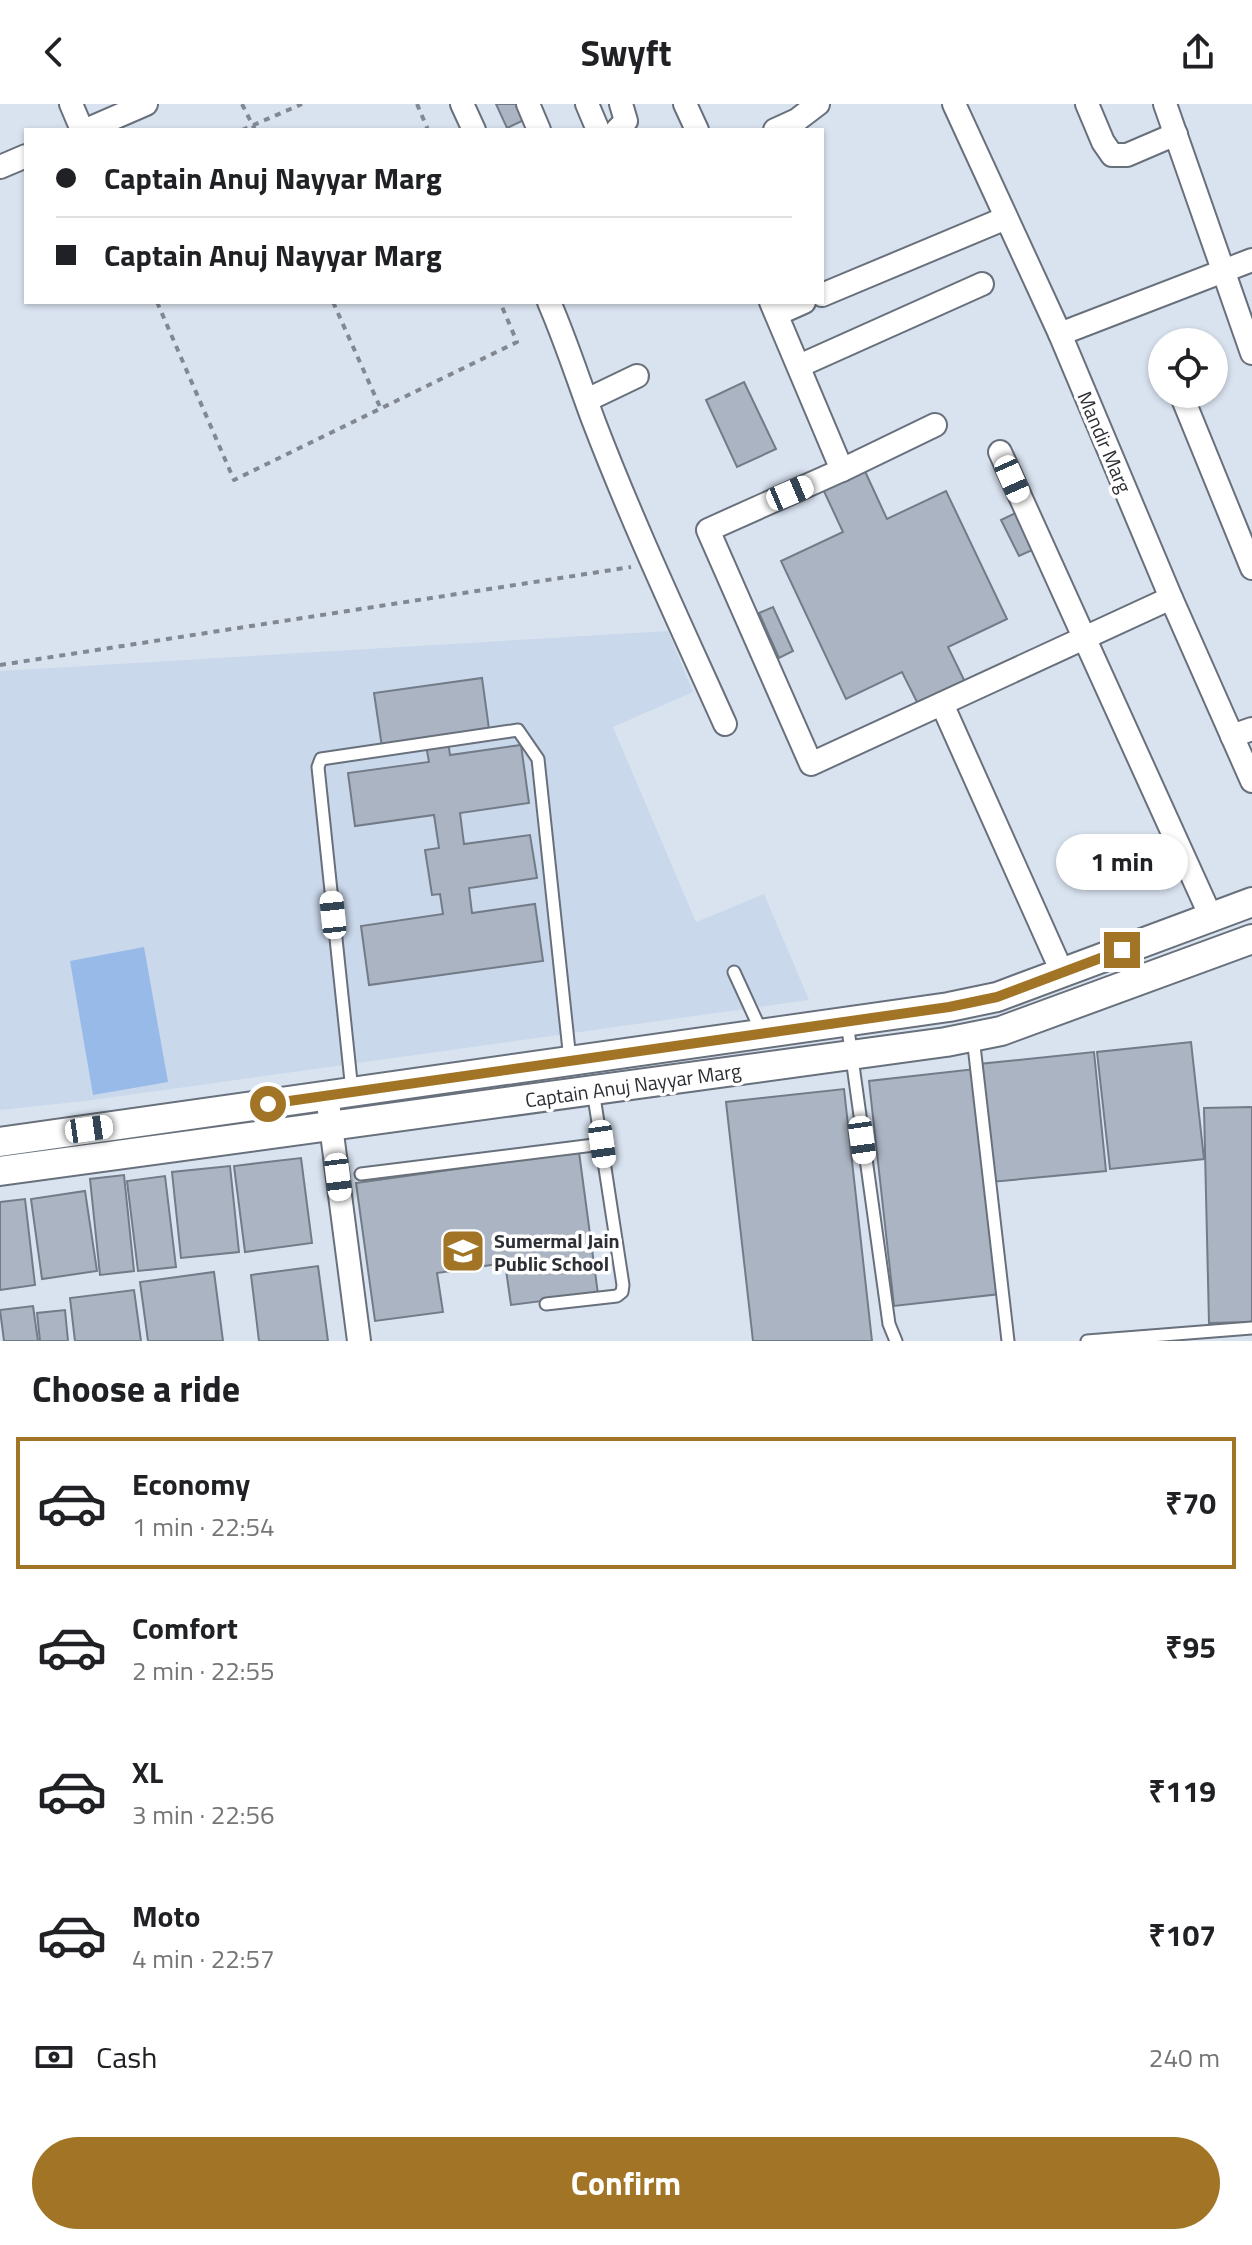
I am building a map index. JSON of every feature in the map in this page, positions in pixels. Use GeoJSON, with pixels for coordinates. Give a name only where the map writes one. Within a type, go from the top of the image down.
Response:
{"type":"FeatureCollection","features":[{"type":"Feature","properties":{"kind":"street"},"geometry":{"type":"LineString","coordinates":[[71,104],[83,128]]}},
{"type":"Feature","properties":{"kind":"street"},"geometry":{"type":"LineString","coordinates":[[89,128],[146,104]]}},
{"type":"Feature","properties":{"kind":"street"},"geometry":{"type":"LineString","coordinates":[[462,104],[473,128]]}},
{"type":"Feature","properties":{"kind":"street"},"geometry":{"type":"LineString","coordinates":[[528,104],[538,128]]}},
{"type":"Feature","properties":{"kind":"street"},"geometry":{"type":"LineString","coordinates":[[587,104],[597,128]]}},
{"type":"Feature","properties":{"kind":"street"},"geometry":{"type":"LineString","coordinates":[[619,128],[626,121],[621,104]]}},
{"type":"Feature","properties":{"kind":"street"},"geometry":{"type":"LineString","coordinates":[[685,104],[696,128]]}},
{"type":"Feature","properties":{"kind":"street"},"geometry":{"type":"LineString","coordinates":[[779,128],[797,120],[818,104]]}},
{"type":"Feature","properties":{"kind":"street","name":"Mandir Marg"},"geometry":{"type":"LineString","coordinates":[[954,104],[1060,334],[1171,598],[1242,733],[1252,781]]}},
{"type":"Feature","properties":{"kind":"street"},"geometry":{"type":"LineString","coordinates":[[1087,104],[1112,155],[1127,155],[1176,134]]}},
{"type":"Feature","properties":{"kind":"street"},"geometry":{"type":"LineString","coordinates":[[1165,104],[1252,353]]}},
{"type":"Feature","properties":{"kind":"street"},"geometry":{"type":"LineString","coordinates":[[0,167],[24,157]]}},
{"type":"Feature","properties":{"kind":"street"},"geometry":{"type":"LineString","coordinates":[[824,294],[1006,218]]}},
{"type":"Feature","properties":{"kind":"street"},"geometry":{"type":"LineString","coordinates":[[1060,334],[1252,260]]}},
{"type":"Feature","properties":{"kind":"street"},"geometry":{"type":"LineString","coordinates":[[799,366],[982,284]]}},
{"type":"Feature","properties":{"kind":"street"},"geometry":{"type":"LineString","coordinates":[[550,304],[653,564],[725,724]]}},
{"type":"Feature","properties":{"kind":"street"},"geometry":{"type":"LineString","coordinates":[[794,304],[774,308],[842,470]]}},
{"type":"Feature","properties":{"kind":"street"},"geometry":{"type":"LineString","coordinates":[[587,400],[637,376]]}},
{"type":"Feature","properties":{"kind":"street"},"geometry":{"type":"LineString","coordinates":[[1187,408],[1252,568]]}},
{"type":"Feature","properties":{"kind":"street"},"geometry":{"type":"LineString","coordinates":[[935,425],[708,530],[811,764],[1171,598]]}},
{"type":"Feature","properties":{"kind":"street"},"geometry":{"type":"LineString","coordinates":[[1000,452],[1211,917]]}},
{"type":"Feature","properties":{"kind":"street"},"geometry":{"type":"LineString","coordinates":[[942,704],[1062,972]]}},
{"type":"Feature","properties":{"kind":"street","name":"Captain Anuj Nayyar Marg"},"geometry":{"type":"LineString","coordinates":[[0,1142],[949,1007],[997,997],[1252,902]]}},
{"type":"Feature","properties":{"kind":"street","name":"Captain Anuj Nayyar Marg"},"geometry":{"type":"LineString","coordinates":[[0,1171],[973,1037],[1001,1031],[1252,939]]}},
{"type":"Feature","properties":{"kind":"street"},"geometry":{"type":"LineString","coordinates":[[570,1060],[584,1091]]}},
{"type":"Feature","properties":{"kind":"street"},"geometry":{"type":"LineString","coordinates":[[340,1093],[331,1126],[359,1341]]}},
{"type":"Feature","properties":{"kind":"lane"},"geometry":{"type":"LineString","coordinates":[[340,1093],[318,767],[321,759],[518,730],[538,759],[570,1060]]}},
{"type":"Feature","properties":{"kind":"lane"},"geometry":{"type":"LineString","coordinates":[[734,972],[762,1033]]}},
{"type":"Feature","properties":{"kind":"lane"},"geometry":{"type":"LineString","coordinates":[[847,1021],[889,1324],[896,1341]]}},
{"type":"Feature","properties":{"kind":"lane"},"geometry":{"type":"LineString","coordinates":[[973,1037],[1008,1341]]}},
{"type":"Feature","properties":{"kind":"lane"},"geometry":{"type":"LineString","coordinates":[[546,1304],[617,1296],[622,1292],[602,1144],[584,1091]]}},
{"type":"Feature","properties":{"kind":"lane"},"geometry":{"type":"LineString","coordinates":[[361,1174],[602,1144]]}},
{"type":"Feature","properties":{"kind":"lane"},"geometry":{"type":"LineString","coordinates":[[1087,1341],[1191,1336],[1252,1328]]}},
{"type":"Feature","properties":{"kind":"path"},"geometry":{"type":"LineString","coordinates":[[242,104],[254,128],[302,104]]}},
{"type":"Feature","properties":{"kind":"path"},"geometry":{"type":"LineString","coordinates":[[417,104],[427,128]]}},
{"type":"Feature","properties":{"kind":"path"},"geometry":{"type":"LineString","coordinates":[[158,304],[234,480],[517,342],[501,304]]}},
{"type":"Feature","properties":{"kind":"path"},"geometry":{"type":"LineString","coordinates":[[334,304],[380,407]]}},
{"type":"Feature","properties":{"kind":"path"},"geometry":{"type":"LineString","coordinates":[[0,665],[653,564]]}},
{"type":"Feature","properties":{"kind":"shaded area"},"geometry":{"type":"Polygon","coordinates":[[[668,631],[693,692],[613,727],[696,922],[764,894],[809,1000],[85,1101],[0,1110],[0,671],[668,631]]]}},
{"type":"Feature","properties":{"kind":"shaded area"},"geometry":{"type":"Polygon","coordinates":[[[144,947],[168,1082],[93,1095],[70,961],[144,947]]]}},
{"type":"Feature","properties":{"kind":"building"},"geometry":{"type":"Polygon","coordinates":[[[496,104],[521,104],[528,118],[507,128],[496,104]]]}},
{"type":"Feature","properties":{"kind":"building"},"geometry":{"type":"Polygon","coordinates":[[[744,382],[776,449],[737,467],[706,400],[744,382]]]}},
{"type":"Feature","properties":{"kind":"building"},"geometry":{"type":"Polygon","coordinates":[[[863,467],[887,519],[946,491],[1007,619],[948,647],[967,686],[920,708],[902,672],[846,699],[781,561],[843,532],[822,487],[863,467]]]}},
{"type":"Feature","properties":{"kind":"building"},"geometry":{"type":"Polygon","coordinates":[[[1022,510],[1039,547],[1019,556],[1001,520],[1022,510]]]}},
{"type":"Feature","properties":{"kind":"building"},"geometry":{"type":"Polygon","coordinates":[[[773,607],[793,651],[779,658],[759,613],[773,607]]]}},
{"type":"Feature","properties":{"kind":"building"},"geometry":{"type":"Polygon","coordinates":[[[482,678],[489,729],[447,735],[450,755],[521,745],[529,803],[460,813],[464,844],[530,835],[537,878],[469,888],[472,913],[535,904],[543,961],[369,985],[361,926],[443,914],[440,894],[432,895],[425,850],[439,848],[434,815],[355,826],[348,773],[429,762],[425,740],[382,747],[374,693],[482,678]]]}},
{"type":"Feature","properties":{"kind":"building"},"geometry":{"type":"Polygon","coordinates":[[[1191,1042],[1204,1159],[1110,1169],[1097,1052],[1191,1042]]]}},
{"type":"Feature","properties":{"kind":"building"},"geometry":{"type":"Polygon","coordinates":[[[1094,1052],[1106,1171],[991,1182],[979,1064],[1094,1052]]]}},
{"type":"Feature","properties":{"kind":"building"},"geometry":{"type":"Polygon","coordinates":[[[975,1069],[1000,1294],[894,1306],[869,1081],[975,1069]]]}},
{"type":"Feature","properties":{"kind":"building"},"geometry":{"type":"Polygon","coordinates":[[[844,1089],[872,1341],[753,1341],[726,1102],[844,1089]]]}},
{"type":"Feature","properties":{"kind":"building"},"geometry":{"type":"Polygon","coordinates":[[[1252,1107],[1252,1322],[1209,1323],[1204,1108],[1252,1107]]]}},
{"type":"Feature","properties":{"kind":"building"},"geometry":{"type":"Polygon","coordinates":[[[579,1152],[598,1294],[511,1305],[505,1263],[437,1273],[443,1312],[375,1321],[356,1183],[579,1152]]]}},
{"type":"Feature","properties":{"kind":"building"},"geometry":{"type":"Polygon","coordinates":[[[301,1158],[312,1243],[245,1252],[234,1166],[301,1158]]]}},
{"type":"Feature","properties":{"kind":"building"},"geometry":{"type":"Polygon","coordinates":[[[230,1166],[239,1252],[181,1258],[172,1172],[230,1166]]]}},
{"type":"Feature","properties":{"kind":"building"},"geometry":{"type":"Polygon","coordinates":[[[124,1175],[134,1271],[100,1275],[90,1179],[124,1175]]]}},
{"type":"Feature","properties":{"kind":"building"},"geometry":{"type":"Polygon","coordinates":[[[165,1176],[176,1267],[138,1271],[127,1181],[165,1176]]]}},
{"type":"Feature","properties":{"kind":"building"},"geometry":{"type":"Polygon","coordinates":[[[85,1191],[97,1271],[42,1279],[31,1199],[85,1191]]]}},
{"type":"Feature","properties":{"kind":"building"},"geometry":{"type":"Polygon","coordinates":[[[25,1199],[35,1285],[0,1290],[0,1202],[25,1199]]]}},
{"type":"Feature","properties":{"kind":"building"},"geometry":{"type":"Polygon","coordinates":[[[318,1266],[328,1341],[259,1341],[251,1275],[318,1266]]]}},
{"type":"Feature","properties":{"kind":"building"},"geometry":{"type":"Polygon","coordinates":[[[214,1272],[223,1341],[148,1341],[140,1282],[214,1272]]]}},
{"type":"Feature","properties":{"kind":"building"},"geometry":{"type":"Polygon","coordinates":[[[134,1290],[141,1341],[75,1341],[70,1298],[134,1290]]]}},
{"type":"Feature","properties":{"kind":"building"},"geometry":{"type":"Polygon","coordinates":[[[33,1306],[38,1341],[4,1341],[0,1310],[33,1306]]]}},
{"type":"Feature","properties":{"kind":"building"},"geometry":{"type":"Polygon","coordinates":[[[65,1310],[68,1341],[40,1341],[37,1313],[65,1310]]]}},
{"type":"Feature","properties":{"kind":"place","name":"Sumermal Jain Public School"},"geometry":{"type":"Point","coordinates":[463,1251]}},
{"type":"Feature","properties":{"kind":"route"},"geometry":{"type":"LineString","coordinates":[[268,1104],[949,1007],[997,997],[1122,950]]}}]}
